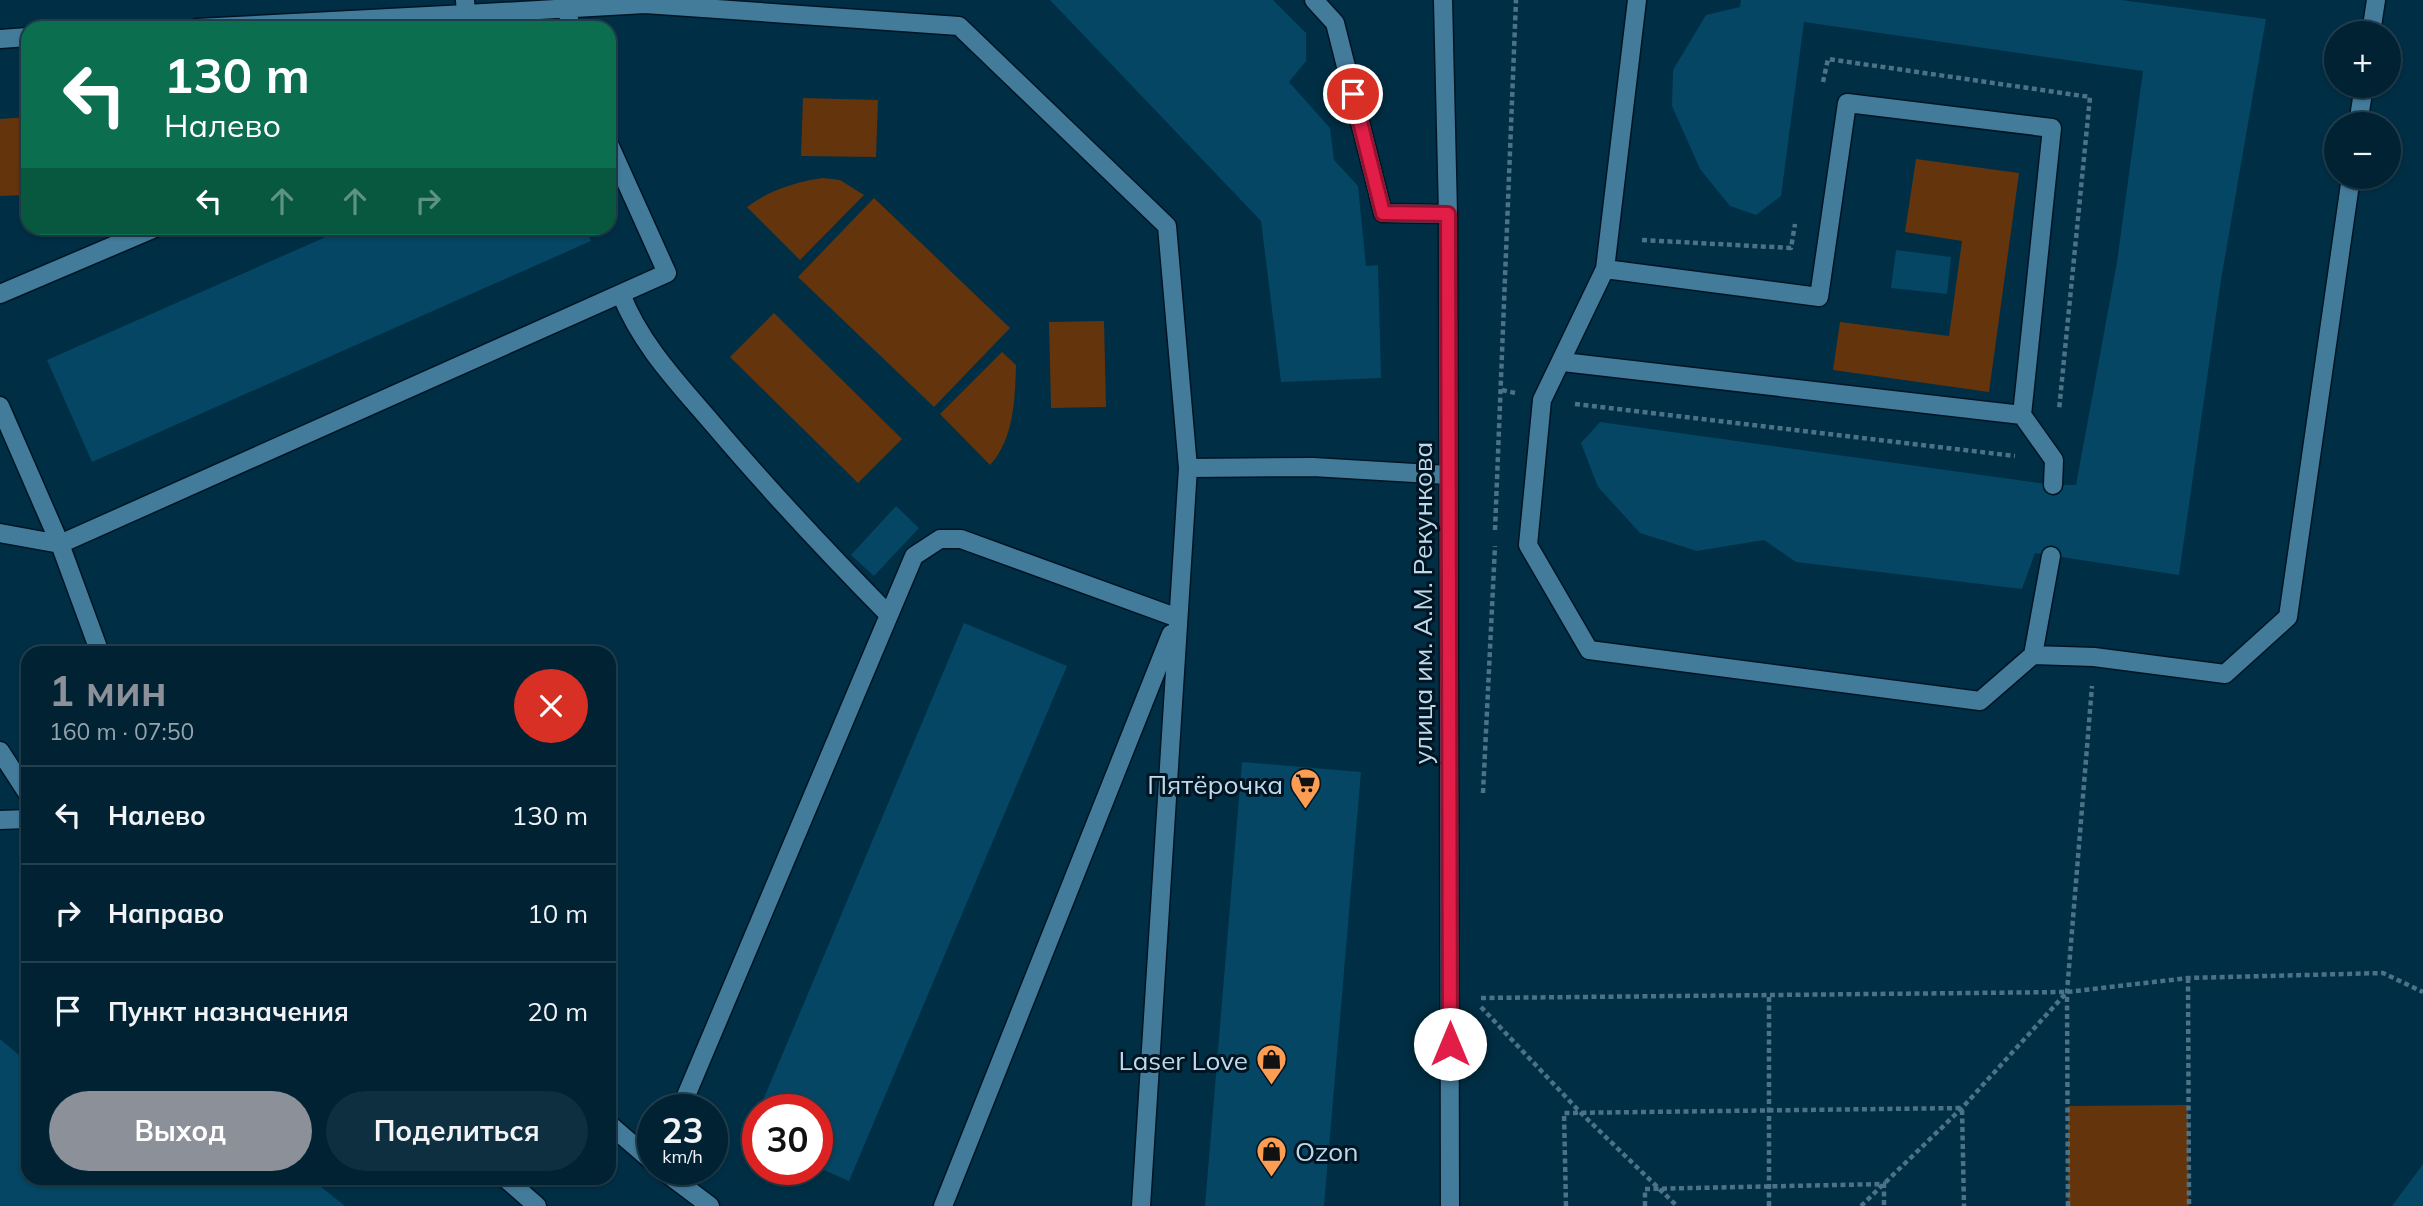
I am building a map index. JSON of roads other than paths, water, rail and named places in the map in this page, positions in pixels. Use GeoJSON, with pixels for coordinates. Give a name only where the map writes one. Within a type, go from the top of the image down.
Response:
{"type":"FeatureCollection","features":[{"type":"Feature","properties":{"kind":"street"},"geometry":{"type":"LineString","coordinates":[[1314,0],[1335,23],[1383,213],[1448,214]]}},
{"type":"Feature","properties":{"kind":"street","name":"улица им. А.М. Рекункова"},"geometry":{"type":"LineString","coordinates":[[1443,0],[1448,214],[1450,1206]]}},
{"type":"Feature","properties":{"kind":"street"},"geometry":{"type":"LineString","coordinates":[[1637,0],[1605,269],[1563,362],[1542,400],[1528,545],[1589,650],[1980,701],[2033,655],[2050,556]]}},
{"type":"Feature","properties":{"kind":"street"},"geometry":{"type":"LineString","coordinates":[[2373,21],[2376,0]]}},
{"type":"Feature","properties":{"kind":"street"},"geometry":{"type":"LineString","coordinates":[[286,21],[465,7],[645,2],[960,26],[1167,226],[1188,468],[1141,1206]]}},
{"type":"Feature","properties":{"kind":"street"},"geometry":{"type":"LineString","coordinates":[[569,21],[570,6]]}},
{"type":"Feature","properties":{"kind":"street"},"geometry":{"type":"LineString","coordinates":[[0,39],[21,38]]}},
{"type":"Feature","properties":{"kind":"street"},"geometry":{"type":"LineString","coordinates":[[1605,269],[1819,297],[1847,103],[2052,128],[2022,415],[2053,460],[2053,485]]}},
{"type":"Feature","properties":{"kind":"street"},"geometry":{"type":"LineString","coordinates":[[0,533],[60,544],[667,273],[616,160]]}},
{"type":"Feature","properties":{"kind":"street"},"geometry":{"type":"LineString","coordinates":[[2033,655],[2094,657],[2225,674],[2288,617],[2349,189]]}},
{"type":"Feature","properties":{"kind":"street"},"geometry":{"type":"LineString","coordinates":[[0,295],[139,235]]}},
{"type":"Feature","properties":{"kind":"street"},"geometry":{"type":"LineString","coordinates":[[621,294],[631,318],[654,355],[790,514],[888,614]]}},
{"type":"Feature","properties":{"kind":"street"},"geometry":{"type":"LineString","coordinates":[[1563,362],[2022,415]]}},
{"type":"Feature","properties":{"kind":"street"},"geometry":{"type":"LineString","coordinates":[[0,407],[60,544],[97,646]]}},
{"type":"Feature","properties":{"kind":"street"},"geometry":{"type":"LineString","coordinates":[[1188,468],[1313,467],[1448,474]]}},
{"type":"Feature","properties":{"kind":"street"},"geometry":{"type":"LineString","coordinates":[[687,1094],[888,614],[915,556],[940,539],[961,539],[1178,618]]}},
{"type":"Feature","properties":{"kind":"street"},"geometry":{"type":"LineString","coordinates":[[943,1206],[1178,618]]}},
{"type":"Feature","properties":{"kind":"street"},"geometry":{"type":"LineString","coordinates":[[0,751],[21,783]]}},
{"type":"Feature","properties":{"kind":"street"},"geometry":{"type":"LineString","coordinates":[[0,820],[21,819]]}},
{"type":"Feature","properties":{"kind":"street"},"geometry":{"type":"LineString","coordinates":[[616,1130],[637,1148]]}},
{"type":"Feature","properties":{"kind":"street"},"geometry":{"type":"LineString","coordinates":[[513,1185],[537,1206]]}},
{"type":"Feature","properties":{"kind":"street"},"geometry":{"type":"LineString","coordinates":[[682,1185],[710,1206]]}},
{"type":"Feature","properties":{"kind":"place","name":"Пятёрочка"},"geometry":{"type":"Point","coordinates":[1306,811]}},
{"type":"Feature","properties":{"kind":"place","name":"Laser Love"},"geometry":{"type":"Point","coordinates":[1271,1087]}},
{"type":"Feature","properties":{"kind":"place","name":"Ozon"},"geometry":{"type":"Point","coordinates":[1272,1178]}}]}
